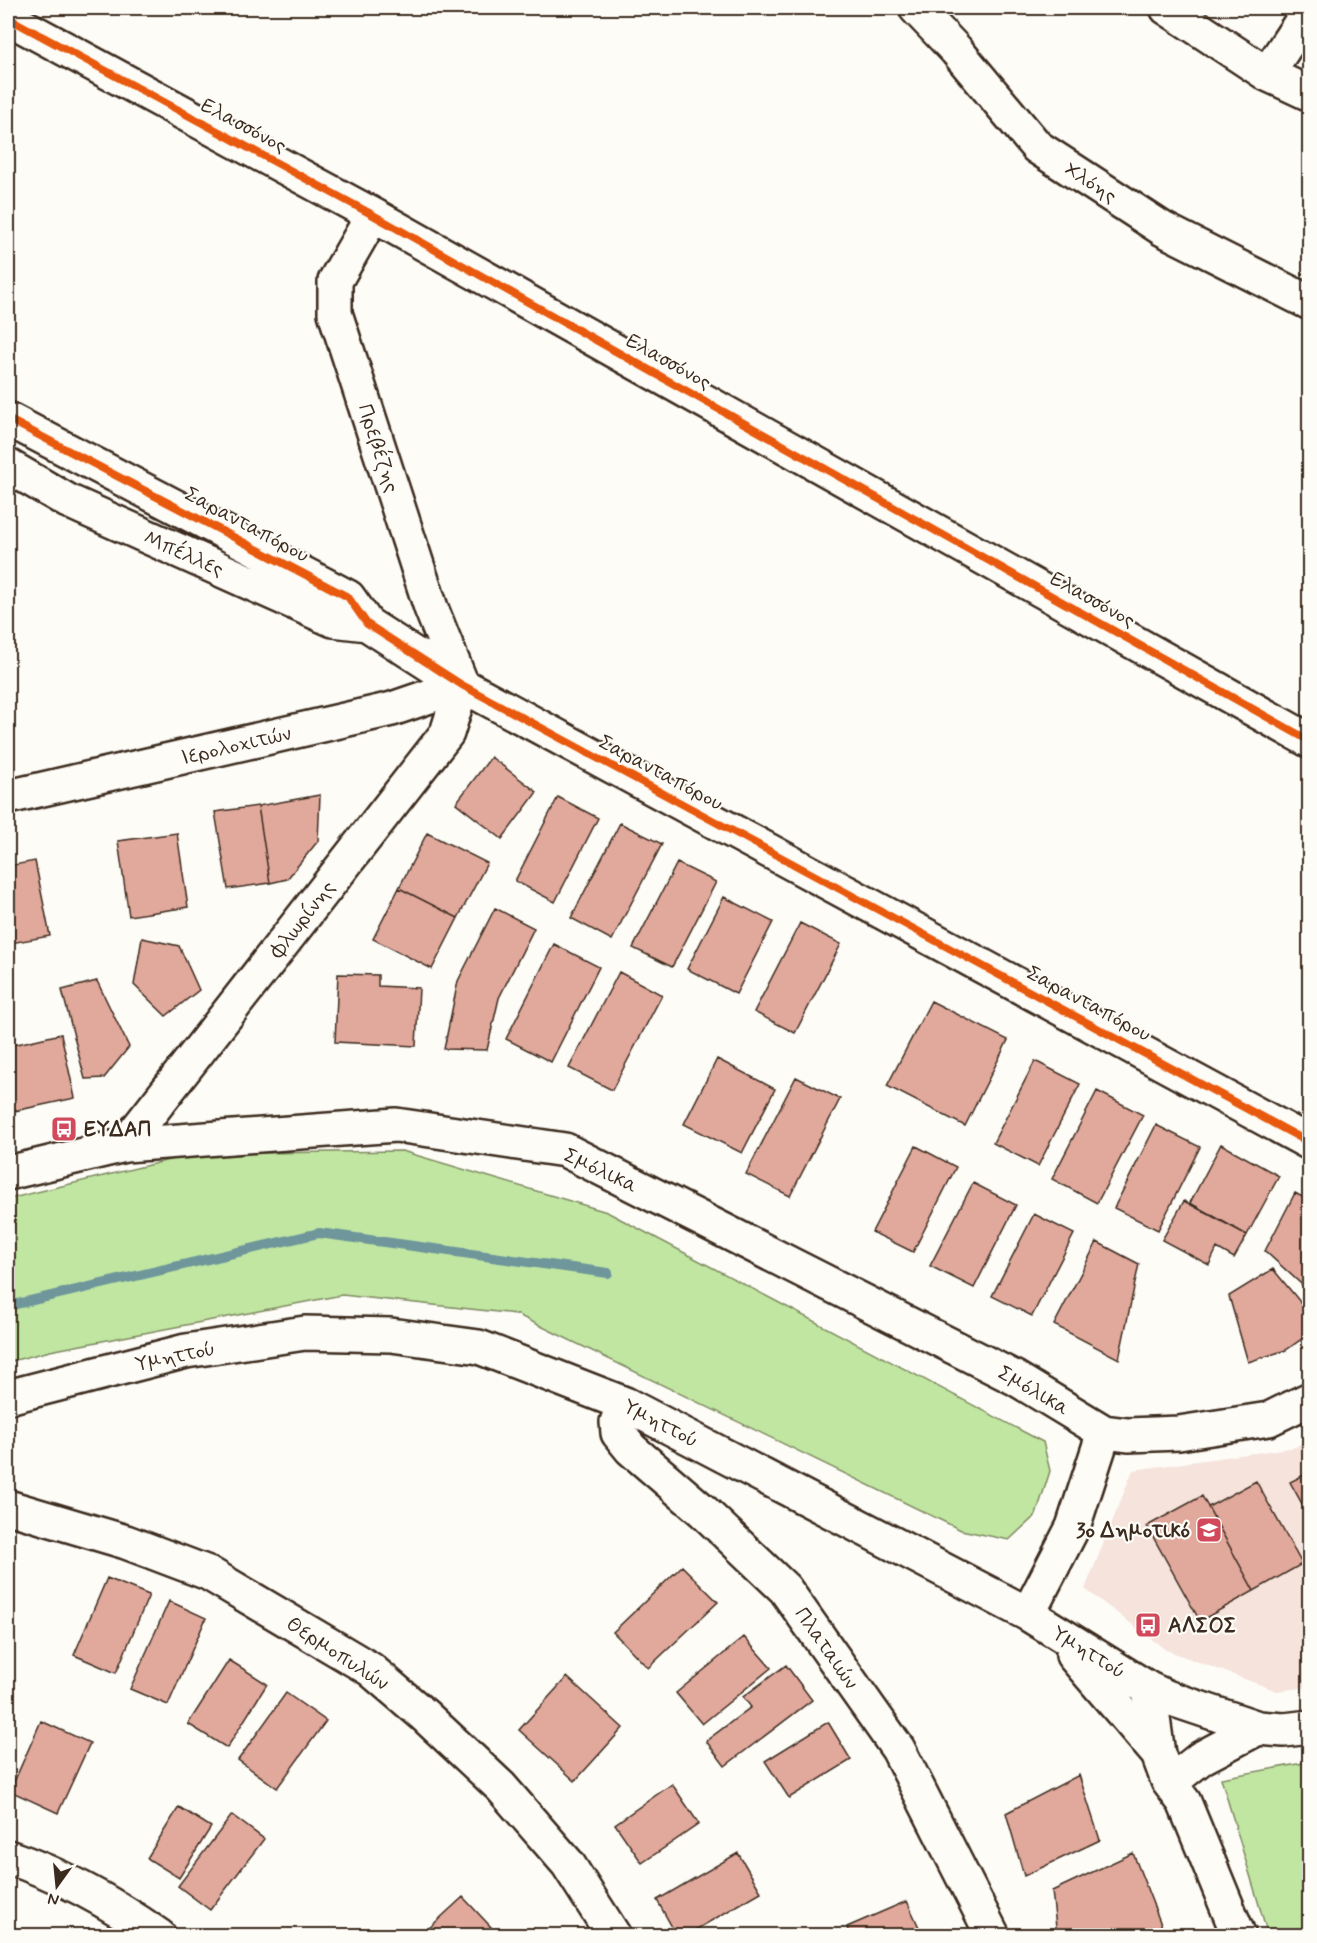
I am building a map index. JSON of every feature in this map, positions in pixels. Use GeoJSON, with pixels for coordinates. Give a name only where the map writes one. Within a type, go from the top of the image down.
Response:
{"type":"FeatureCollection","features":[{"type":"Feature","properties":{"kind":"street","name":"Χλόης"},"geometry":{"type":"LineString","coordinates":[[916,8],[956,50],[1037,147],[1163,229],[1310,303]]}},
{"type":"Feature","properties":{"kind":"street"},"geometry":{"type":"LineString","coordinates":[[1167,8],[1267,74],[1310,94]]}},
{"type":"Feature","properties":{"kind":"street"},"geometry":{"type":"LineString","coordinates":[[1267,74],[1310,9]]}},
{"type":"Feature","properties":{"kind":"street","name":"Ελασσόνος"},"geometry":{"type":"LineString","coordinates":[[8,18],[374,215],[1310,741]]}},
{"type":"Feature","properties":{"kind":"street","name":"Πρεβέζης"},"geometry":{"type":"LineString","coordinates":[[374,215],[334,280],[335,313],[431,608],[462,685]]}},
{"type":"Feature","properties":{"kind":"street","name":"Σαρανταπόρου"},"geometry":{"type":"LineString","coordinates":[[8,419],[348,597],[367,624],[462,685],[1310,1143]]}},
{"type":"Feature","properties":{"kind":"street","name":"Μπέλλες"},"geometry":{"type":"LineString","coordinates":[[8,466],[69,501],[333,620],[367,624]]}},
{"type":"Feature","properties":{"kind":"street","name":"Ιερολοχιτών"},"geometry":{"type":"LineString","coordinates":[[8,797],[392,710],[462,685]]}},
{"type":"Feature","properties":{"kind":"street","name":"Φλωρίνης"},"geometry":{"type":"LineString","coordinates":[[125,1145],[447,733],[462,685]]}},
{"type":"Feature","properties":{"kind":"street","name":"Σμόλικα"},"geometry":{"type":"LineString","coordinates":[[8,1173],[125,1145],[396,1125],[565,1150],[1015,1378],[1104,1432],[1128,1435],[1179,1433],[1269,1419],[1310,1399]]}},
{"type":"Feature","properties":{"kind":"street","name":"Υμηττού"},"geometry":{"type":"LineString","coordinates":[[8,1397],[186,1351],[305,1333],[391,1335],[479,1347],[626,1404],[1037,1621],[1159,1693],[1174,1777],[1239,1935]]}},
{"type":"Feature","properties":{"kind":"street","name":"Πλαταιών"},"geometry":{"type":"LineString","coordinates":[[626,1404],[617,1422],[618,1433],[631,1449],[703,1511],[785,1590],[898,1749],[993,1935]]}},
{"type":"Feature","properties":{"kind":"street"},"geometry":{"type":"LineString","coordinates":[[1104,1432],[1073,1527],[1037,1621],[1085,1667],[1174,1777],[1201,1758],[1258,1728]]}},
{"type":"Feature","properties":{"kind":"street","name":"Θερμοπυλών"},"geometry":{"type":"LineString","coordinates":[[8,1507],[126,1542],[208,1573],[370,1669],[424,1715],[501,1787],[568,1864],[614,1935]]}},
{"type":"Feature","properties":{"kind":"street"},"geometry":{"type":"LineString","coordinates":[[1159,1693],[1258,1728],[1284,1730],[1310,1727]]}},
{"type":"Feature","properties":{"kind":"street"},"geometry":{"type":"LineString","coordinates":[[8,1857],[38,1867],[118,1908],[159,1935]]}},
{"type":"Feature","properties":{"kind":"shaded area","name":"3ο Δημοτικό"},"geometry":{"type":"Polygon","coordinates":[[[1309,1437],[1309,1687],[1277,1691],[1166,1650],[1085,1589],[1133,1470],[1296,1447],[1309,1437]]]}},
{"type":"Feature","properties":{"kind":"green space"},"geometry":{"type":"Polygon","coordinates":[[[402,1151],[607,1212],[1043,1442],[1050,1471],[1036,1515],[1009,1540],[961,1530],[516,1314],[342,1295],[50,1351],[8,1362],[8,1199],[194,1154],[402,1151]]]}},
{"type":"Feature","properties":{"kind":"green space"},"geometry":{"type":"Polygon","coordinates":[[[1309,1762],[1309,1935],[1268,1935],[1221,1778],[1309,1762]]]}},
{"type":"Feature","properties":{"kind":"building"},"geometry":{"type":"Polygon","coordinates":[[[491,757],[537,792],[502,839],[456,803],[491,757]]]}},
{"type":"Feature","properties":{"kind":"building"},"geometry":{"type":"Polygon","coordinates":[[[320,795],[318,841],[287,879],[270,883],[258,806],[320,795]]]}},
{"type":"Feature","properties":{"kind":"building"},"geometry":{"type":"Polygon","coordinates":[[[558,797],[598,818],[555,902],[515,881],[558,797]]]}},
{"type":"Feature","properties":{"kind":"building"},"geometry":{"type":"Polygon","coordinates":[[[258,806],[270,883],[228,889],[215,812],[258,806]]]}},
{"type":"Feature","properties":{"kind":"building"},"geometry":{"type":"Polygon","coordinates":[[[620,823],[662,844],[612,940],[571,918],[620,823]]]}},
{"type":"Feature","properties":{"kind":"building"},"geometry":{"type":"Polygon","coordinates":[[[177,833],[188,907],[129,916],[118,841],[177,833]]]}},
{"type":"Feature","properties":{"kind":"building"},"geometry":{"type":"Polygon","coordinates":[[[427,833],[487,863],[458,918],[399,888],[427,833]]]}},
{"type":"Feature","properties":{"kind":"building"},"geometry":{"type":"Polygon","coordinates":[[[35,861],[50,936],[11,943],[8,928],[8,866],[35,861]]]}},
{"type":"Feature","properties":{"kind":"building"},"geometry":{"type":"Polygon","coordinates":[[[677,863],[716,882],[672,967],[633,948],[677,863]]]}},
{"type":"Feature","properties":{"kind":"building"},"geometry":{"type":"Polygon","coordinates":[[[399,888],[458,918],[432,969],[373,939],[399,888]]]}},
{"type":"Feature","properties":{"kind":"building"},"geometry":{"type":"Polygon","coordinates":[[[724,897],[773,922],[736,994],[687,969],[724,897]]]}},
{"type":"Feature","properties":{"kind":"building"},"geometry":{"type":"Polygon","coordinates":[[[495,908],[534,928],[499,998],[487,1050],[444,1049],[458,981],[495,908]]]}},
{"type":"Feature","properties":{"kind":"building"},"geometry":{"type":"Polygon","coordinates":[[[800,923],[841,944],[795,1033],[754,1012],[800,923]]]}},
{"type":"Feature","properties":{"kind":"building"},"geometry":{"type":"Polygon","coordinates":[[[142,938],[179,946],[199,990],[166,1016],[134,985],[142,938]]]}},
{"type":"Feature","properties":{"kind":"building"},"geometry":{"type":"Polygon","coordinates":[[[554,944],[599,967],[551,1062],[506,1039],[554,944]]]}},
{"type":"Feature","properties":{"kind":"building"},"geometry":{"type":"Polygon","coordinates":[[[619,972],[662,995],[612,1090],[569,1068],[619,972]]]}},
{"type":"Feature","properties":{"kind":"building"},"geometry":{"type":"Polygon","coordinates":[[[338,974],[378,975],[378,986],[419,988],[416,1046],[335,1042],[338,974]]]}},
{"type":"Feature","properties":{"kind":"building"},"geometry":{"type":"Polygon","coordinates":[[[97,981],[129,1047],[104,1078],[85,1079],[62,990],[97,981]]]}},
{"type":"Feature","properties":{"kind":"building"},"geometry":{"type":"Polygon","coordinates":[[[931,1001],[1008,1040],[965,1126],[887,1086],[931,1001]]]}},
{"type":"Feature","properties":{"kind":"building"},"geometry":{"type":"Polygon","coordinates":[[[61,1034],[75,1098],[10,1112],[8,1046],[61,1034]]]}},
{"type":"Feature","properties":{"kind":"building"},"geometry":{"type":"Polygon","coordinates":[[[717,1059],[775,1089],[742,1153],[684,1124],[717,1059]]]}},
{"type":"Feature","properties":{"kind":"building"},"geometry":{"type":"Polygon","coordinates":[[[1035,1061],[1080,1084],[1038,1166],[993,1143],[1035,1061]]]}},
{"type":"Feature","properties":{"kind":"building"},"geometry":{"type":"Polygon","coordinates":[[[796,1077],[840,1099],[790,1196],[746,1174],[796,1077]]]}},
{"type":"Feature","properties":{"kind":"building"},"geometry":{"type":"Polygon","coordinates":[[[1097,1091],[1143,1115],[1097,1203],[1052,1179],[1097,1091]]]}},
{"type":"Feature","properties":{"kind":"building"},"geometry":{"type":"Polygon","coordinates":[[[1156,1125],[1200,1147],[1158,1230],[1114,1208],[1156,1125]]]}},
{"type":"Feature","properties":{"kind":"building"},"geometry":{"type":"Polygon","coordinates":[[[1221,1144],[1279,1176],[1247,1235],[1190,1203],[1221,1144]]]}},
{"type":"Feature","properties":{"kind":"building"},"geometry":{"type":"Polygon","coordinates":[[[916,1146],[956,1167],[913,1252],[872,1232],[916,1146]]]}},
{"type":"Feature","properties":{"kind":"building"},"geometry":{"type":"Polygon","coordinates":[[[973,1183],[1016,1205],[974,1288],[930,1266],[973,1183]]]}},
{"type":"Feature","properties":{"kind":"building"},"geometry":{"type":"Polygon","coordinates":[[[1295,1193],[1310,1201],[1310,1292],[1265,1251],[1295,1193]]]}},
{"type":"Feature","properties":{"kind":"building"},"geometry":{"type":"Polygon","coordinates":[[[1184,1201],[1247,1235],[1234,1258],[1217,1248],[1209,1265],[1162,1240],[1184,1201]]]}},
{"type":"Feature","properties":{"kind":"building"},"geometry":{"type":"Polygon","coordinates":[[[1034,1214],[1074,1234],[1032,1316],[992,1296],[1034,1214]]]}},
{"type":"Feature","properties":{"kind":"building"},"geometry":{"type":"Polygon","coordinates":[[[1097,1242],[1139,1264],[1119,1359],[1054,1325],[1097,1242]]]}},
{"type":"Feature","properties":{"kind":"building"},"geometry":{"type":"Polygon","coordinates":[[[1273,1269],[1310,1314],[1310,1333],[1286,1350],[1248,1362],[1229,1296],[1273,1269]]]}},
{"type":"Feature","properties":{"kind":"building"},"geometry":{"type":"Polygon","coordinates":[[[1310,1472],[1310,1518],[1290,1482],[1310,1472]]]}},
{"type":"Feature","properties":{"kind":"building"},"geometry":{"type":"Polygon","coordinates":[[[1256,1481],[1302,1564],[1254,1591],[1208,1507],[1256,1481]]]}},
{"type":"Feature","properties":{"kind":"building"},"geometry":{"type":"Polygon","coordinates":[[[1202,1496],[1254,1591],[1200,1621],[1147,1526],[1202,1496]]]}},
{"type":"Feature","properties":{"kind":"building"},"geometry":{"type":"Polygon","coordinates":[[[682,1566],[718,1602],[648,1668],[613,1632],[682,1566]]]}},
{"type":"Feature","properties":{"kind":"building"},"geometry":{"type":"Polygon","coordinates":[[[107,1578],[149,1595],[116,1673],[74,1655],[107,1578]]]}},
{"type":"Feature","properties":{"kind":"building"},"geometry":{"type":"Polygon","coordinates":[[[169,1601],[206,1618],[168,1705],[130,1689],[169,1601]]]}},
{"type":"Feature","properties":{"kind":"building"},"geometry":{"type":"Polygon","coordinates":[[[744,1637],[771,1668],[702,1724],[676,1693],[744,1637]]]}},
{"type":"Feature","properties":{"kind":"building"},"geometry":{"type":"Polygon","coordinates":[[[229,1660],[267,1684],[227,1748],[188,1724],[229,1660]]]}},
{"type":"Feature","properties":{"kind":"building"},"geometry":{"type":"Polygon","coordinates":[[[786,1665],[812,1700],[725,1766],[706,1741],[751,1707],[743,1697],[786,1665]]]}},
{"type":"Feature","properties":{"kind":"building"},"geometry":{"type":"Polygon","coordinates":[[[567,1677],[623,1728],[575,1781],[519,1730],[567,1677]]]}},
{"type":"Feature","properties":{"kind":"building"},"geometry":{"type":"Polygon","coordinates":[[[286,1693],[326,1721],[277,1788],[238,1760],[286,1693]]]}},
{"type":"Feature","properties":{"kind":"building"},"geometry":{"type":"Polygon","coordinates":[[[41,1721],[90,1743],[58,1813],[10,1791],[41,1721]]]}},
{"type":"Feature","properties":{"kind":"building"},"geometry":{"type":"Polygon","coordinates":[[[828,1722],[851,1760],[789,1798],[765,1761],[828,1722]]]}},
{"type":"Feature","properties":{"kind":"building"},"geometry":{"type":"Polygon","coordinates":[[[1079,1775],[1100,1840],[1024,1876],[1006,1813],[1079,1775]]]}},
{"type":"Feature","properties":{"kind":"building"},"geometry":{"type":"Polygon","coordinates":[[[672,1784],[699,1824],[642,1863],[615,1824],[672,1784]]]}},
{"type":"Feature","properties":{"kind":"building"},"geometry":{"type":"Polygon","coordinates":[[[179,1807],[211,1827],[179,1878],[147,1858],[179,1807]]]}},
{"type":"Feature","properties":{"kind":"building"},"geometry":{"type":"Polygon","coordinates":[[[232,1815],[264,1839],[210,1910],[178,1886],[232,1815]]]}},
{"type":"Feature","properties":{"kind":"building"},"geometry":{"type":"Polygon","coordinates":[[[738,1853],[761,1892],[685,1936],[677,1936],[657,1900],[738,1853]]]}},
{"type":"Feature","properties":{"kind":"building"},"geometry":{"type":"Polygon","coordinates":[[[1133,1853],[1162,1927],[1125,1936],[1057,1936],[1052,1891],[1133,1853]]]}},
{"type":"Feature","properties":{"kind":"building"},"geometry":{"type":"Polygon","coordinates":[[[463,1897],[491,1927],[482,1936],[432,1936],[427,1930],[463,1897]]]}},
{"type":"Feature","properties":{"kind":"building"},"geometry":{"type":"Polygon","coordinates":[[[907,1901],[922,1934],[918,1936],[850,1936],[847,1927],[907,1901]]]}},
{"type":"Feature","properties":{"kind":"waterway"},"geometry":{"type":"LineString","coordinates":[[8,1306],[319,1233],[608,1273]]}},
{"type":"Feature","properties":{"kind":"cycle path"},"geometry":{"type":"LineString","coordinates":[[8,18],[373,215],[1310,741]]}},
{"type":"Feature","properties":{"kind":"cycle path"},"geometry":{"type":"LineString","coordinates":[[8,419],[348,597],[367,624],[462,685],[1310,1143]]}},
{"type":"Feature","properties":{"kind":"place","name":"ΕΥΔΑΠ"},"geometry":{"type":"Point","coordinates":[64,1129]}},
{"type":"Feature","properties":{"kind":"place","name":"3ο Δημοτικό"},"geometry":{"type":"Point","coordinates":[1209,1530]}},
{"type":"Feature","properties":{"kind":"place","name":"ΑΛΣΟΣ"},"geometry":{"type":"Point","coordinates":[1148,1625]}}]}
